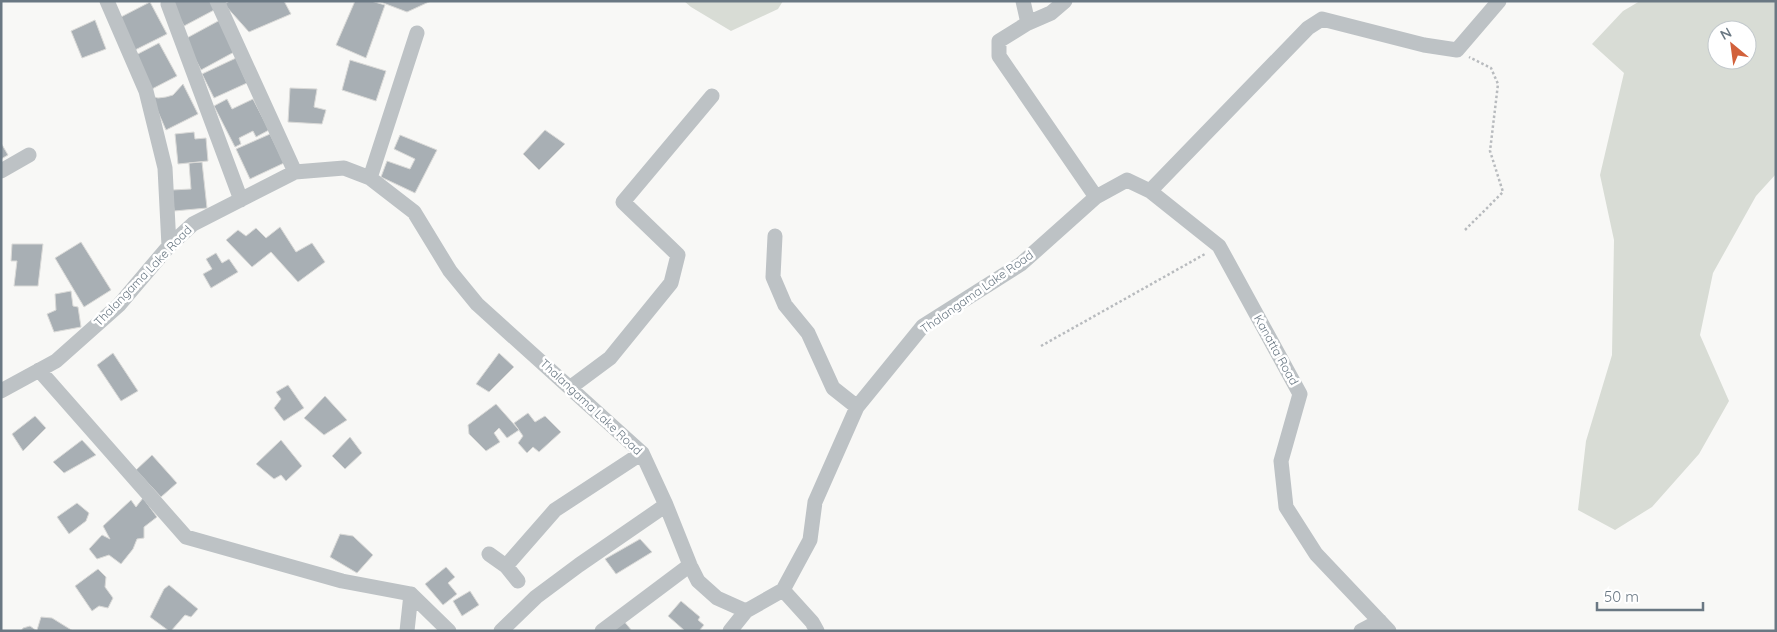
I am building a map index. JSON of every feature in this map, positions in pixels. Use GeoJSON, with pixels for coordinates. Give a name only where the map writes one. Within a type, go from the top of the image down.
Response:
{"type":"FeatureCollection","features":[{"type":"Feature","properties":{"kind":"street"},"geometry":{"type":"LineString","coordinates":[[107,1],[146,91],[165,168],[169,246]]}},
{"type":"Feature","properties":{"kind":"street"},"geometry":{"type":"LineString","coordinates":[[217,1],[296,172]]}},
{"type":"Feature","properties":{"kind":"street"},"geometry":{"type":"LineString","coordinates":[[1023,1],[1028,23]]}},
{"type":"Feature","properties":{"kind":"street"},"geometry":{"type":"LineString","coordinates":[[1065,1],[1051,13],[1028,23],[999,42],[999,56],[1096,197]]}},
{"type":"Feature","properties":{"kind":"street"},"geometry":{"type":"LineString","coordinates":[[1150,191],[1308,28],[1322,19],[1424,45],[1457,50],[1499,1]]}},
{"type":"Feature","properties":{"kind":"street"},"geometry":{"type":"LineString","coordinates":[[168,4],[241,200]]}},
{"type":"Feature","properties":{"kind":"street"},"geometry":{"type":"LineString","coordinates":[[370,178],[417,33]]}},
{"type":"Feature","properties":{"kind":"street"},"geometry":{"type":"LineString","coordinates":[[571,387],[610,358],[672,283],[678,255],[623,202],[712,96]]}},
{"type":"Feature","properties":{"kind":"street"},"geometry":{"type":"LineString","coordinates":[[1,171],[29,155]]}},
{"type":"Feature","properties":{"kind":"street","name":"Thalangama Lake Road"},"geometry":{"type":"LineString","coordinates":[[1,391],[56,361],[119,305],[169,246],[193,224],[296,172],[344,168],[370,178],[414,212],[450,271],[477,304],[642,453],[698,581],[716,598],[746,611]]}},
{"type":"Feature","properties":{"kind":"street","name":"Thalangama Lake Road"},"geometry":{"type":"LineString","coordinates":[[782,590],[810,540],[816,502],[857,407],[923,326],[1021,264],[1096,197],[1127,180],[1150,191]]}},
{"type":"Feature","properties":{"kind":"street","name":"Kanatta Road"},"geometry":{"type":"LineString","coordinates":[[1150,191],[1219,246],[1300,394],[1281,461],[1286,507],[1316,554],[1384,626]]}},
{"type":"Feature","properties":{"kind":"street"},"geometry":{"type":"LineString","coordinates":[[775,236],[773,277],[785,305],[808,333],[833,388],[857,407]]}},
{"type":"Feature","properties":{"kind":"street"},"geometry":{"type":"LineString","coordinates":[[39,370],[186,537],[342,581],[411,594],[449,631]]}},
{"type":"Feature","properties":{"kind":"street"},"geometry":{"type":"LineString","coordinates":[[506,566],[556,510],[642,453]]}},
{"type":"Feature","properties":{"kind":"street"},"geometry":{"type":"LineString","coordinates":[[501,631],[536,597],[666,505]]}},
{"type":"Feature","properties":{"kind":"street"},"geometry":{"type":"LineString","coordinates":[[489,554],[506,566],[518,581]]}},
{"type":"Feature","properties":{"kind":"street"},"geometry":{"type":"LineString","coordinates":[[602,631],[690,565]]}},
{"type":"Feature","properties":{"kind":"street"},"geometry":{"type":"LineString","coordinates":[[730,631],[746,611],[782,590],[812,622],[817,631]]}},
{"type":"Feature","properties":{"kind":"street"},"geometry":{"type":"LineString","coordinates":[[407,631],[411,594]]}},
{"type":"Feature","properties":{"kind":"street"},"geometry":{"type":"LineString","coordinates":[[1361,631],[1384,626]]}},
{"type":"Feature","properties":{"kind":"path"},"geometry":{"type":"LineString","coordinates":[[1457,50],[1491,68],[1498,84],[1490,151],[1503,192],[1465,230]]}},
{"type":"Feature","properties":{"kind":"path"},"geometry":{"type":"LineString","coordinates":[[1041,346],[1219,246]]}},
{"type":"Feature","properties":{"kind":"shaded area"},"geometry":{"type":"Polygon","coordinates":[[[684,1],[783,1],[778,9],[731,31],[684,1]]]}},
{"type":"Feature","properties":{"kind":"shaded area"},"geometry":{"type":"Polygon","coordinates":[[[1640,1],[1776,1],[1776,174],[1756,196],[1713,273],[1700,335],[1729,401],[1699,454],[1652,507],[1615,530],[1578,510],[1586,441],[1612,355],[1614,240],[1600,175],[1624,73],[1592,44],[1623,11],[1640,1]]]}},
{"type":"Feature","properties":{"kind":"building"},"geometry":{"type":"Polygon","coordinates":[[[171,1],[212,1],[216,9],[184,26],[171,1]]]}},
{"type":"Feature","properties":{"kind":"building"},"geometry":{"type":"Polygon","coordinates":[[[230,1],[284,1],[291,14],[249,32],[224,4],[230,1]]]}},
{"type":"Feature","properties":{"kind":"building"},"geometry":{"type":"Polygon","coordinates":[[[355,1],[371,1],[385,5],[366,58],[336,45],[355,1]]]}},
{"type":"Feature","properties":{"kind":"building"},"geometry":{"type":"Polygon","coordinates":[[[378,1],[431,1],[407,12],[378,1]]]}},
{"type":"Feature","properties":{"kind":"building"},"geometry":{"type":"Polygon","coordinates":[[[150,2],[167,34],[135,50],[119,18],[150,2]]]}},
{"type":"Feature","properties":{"kind":"building"},"geometry":{"type":"Polygon","coordinates":[[[95,20],[106,49],[82,58],[71,31],[95,20]]]}},
{"type":"Feature","properties":{"kind":"building"},"geometry":{"type":"Polygon","coordinates":[[[220,20],[236,51],[201,70],[185,39],[220,20]]]}},
{"type":"Feature","properties":{"kind":"building"},"geometry":{"type":"Polygon","coordinates":[[[159,43],[177,76],[152,89],[134,56],[159,43]]]}},
{"type":"Feature","properties":{"kind":"building"},"geometry":{"type":"Polygon","coordinates":[[[236,58],[247,83],[214,98],[202,74],[236,58]]]}},
{"type":"Feature","properties":{"kind":"building"},"geometry":{"type":"Polygon","coordinates":[[[350,60],[386,71],[376,101],[342,90],[350,60]]]}},
{"type":"Feature","properties":{"kind":"building"},"geometry":{"type":"Polygon","coordinates":[[[183,84],[198,114],[166,130],[151,96],[158,98],[173,95],[183,84]]]}},
{"type":"Feature","properties":{"kind":"building"},"geometry":{"type":"Polygon","coordinates":[[[290,88],[317,89],[314,107],[326,110],[322,124],[288,122],[290,88]]]}},
{"type":"Feature","properties":{"kind":"building"},"geometry":{"type":"Polygon","coordinates":[[[227,99],[232,109],[253,99],[269,130],[256,137],[253,131],[239,138],[241,144],[235,147],[214,106],[227,99]]]}},
{"type":"Feature","properties":{"kind":"building"},"geometry":{"type":"Polygon","coordinates":[[[545,130],[565,144],[539,170],[523,154],[545,130]]]}},
{"type":"Feature","properties":{"kind":"building"},"geometry":{"type":"Polygon","coordinates":[[[194,132],[195,139],[206,138],[208,161],[178,164],[175,134],[194,132]]]}},
{"type":"Feature","properties":{"kind":"building"},"geometry":{"type":"Polygon","coordinates":[[[270,134],[284,163],[250,179],[236,149],[270,134]]]}},
{"type":"Feature","properties":{"kind":"building"},"geometry":{"type":"Polygon","coordinates":[[[400,135],[437,150],[415,193],[381,177],[387,161],[410,169],[415,159],[394,149],[400,135]]]}},
{"type":"Feature","properties":{"kind":"building"},"geometry":{"type":"Polygon","coordinates":[[[1,143],[8,155],[1,159],[1,143]]]}},
{"type":"Feature","properties":{"kind":"building"},"geometry":{"type":"Polygon","coordinates":[[[202,162],[207,208],[174,211],[172,190],[191,189],[189,163],[202,162]]]}},
{"type":"Feature","properties":{"kind":"building"},"geometry":{"type":"Polygon","coordinates":[[[280,227],[296,252],[312,243],[325,262],[298,282],[271,252],[252,267],[226,240],[238,230],[246,236],[256,228],[266,238],[280,227]]]}},
{"type":"Feature","properties":{"kind":"building"},"geometry":{"type":"Polygon","coordinates":[[[81,242],[111,290],[84,307],[55,258],[81,242]]]}},
{"type":"Feature","properties":{"kind":"building"},"geometry":{"type":"Polygon","coordinates":[[[12,244],[43,244],[38,286],[14,286],[17,261],[11,261],[12,244]]]}},
{"type":"Feature","properties":{"kind":"building"},"geometry":{"type":"Polygon","coordinates":[[[216,253],[222,263],[229,259],[238,272],[211,288],[203,274],[212,269],[206,259],[216,253]]]}},
{"type":"Feature","properties":{"kind":"building"},"geometry":{"type":"Polygon","coordinates":[[[71,291],[73,306],[78,307],[81,327],[54,332],[47,314],[56,310],[55,294],[71,291]]]}},
{"type":"Feature","properties":{"kind":"building"},"geometry":{"type":"Polygon","coordinates":[[[113,353],[138,391],[121,401],[97,365],[113,353]]]}},
{"type":"Feature","properties":{"kind":"building"},"geometry":{"type":"Polygon","coordinates":[[[499,353],[514,367],[489,392],[476,384],[499,353]]]}},
{"type":"Feature","properties":{"kind":"building"},"geometry":{"type":"Polygon","coordinates":[[[288,385],[304,408],[284,421],[274,408],[281,399],[276,392],[288,385]]]}},
{"type":"Feature","properties":{"kind":"building"},"geometry":{"type":"Polygon","coordinates":[[[325,396],[347,420],[324,435],[304,418],[325,396]]]}},
{"type":"Feature","properties":{"kind":"building"},"geometry":{"type":"Polygon","coordinates":[[[496,404],[519,430],[507,438],[499,428],[494,433],[500,442],[486,451],[469,434],[468,425],[496,404]]]}},
{"type":"Feature","properties":{"kind":"building"},"geometry":{"type":"Polygon","coordinates":[[[528,413],[535,422],[545,416],[561,432],[539,452],[533,447],[527,453],[518,443],[523,436],[514,423],[528,413]]]}},
{"type":"Feature","properties":{"kind":"building"},"geometry":{"type":"Polygon","coordinates":[[[35,416],[46,428],[23,451],[12,434],[35,416]]]}},
{"type":"Feature","properties":{"kind":"building"},"geometry":{"type":"Polygon","coordinates":[[[350,437],[362,453],[345,469],[332,456],[350,437]]]}},
{"type":"Feature","properties":{"kind":"building"},"geometry":{"type":"Polygon","coordinates":[[[82,440],[96,455],[64,473],[53,462],[82,440]]]}},
{"type":"Feature","properties":{"kind":"building"},"geometry":{"type":"Polygon","coordinates":[[[281,440],[302,466],[286,481],[281,475],[274,479],[256,464],[281,440]]]}},
{"type":"Feature","properties":{"kind":"building"},"geometry":{"type":"Polygon","coordinates":[[[152,455],[177,483],[161,497],[136,470],[152,455]]]}},
{"type":"Feature","properties":{"kind":"building"},"geometry":{"type":"Polygon","coordinates":[[[143,498],[157,517],[144,527],[144,538],[137,539],[133,549],[121,564],[109,555],[97,559],[89,549],[102,535],[110,539],[103,526],[131,500],[136,507],[143,498]]]}},
{"type":"Feature","properties":{"kind":"building"},"geometry":{"type":"Polygon","coordinates":[[[77,503],[89,513],[86,521],[69,534],[57,517],[77,503]]]}},
{"type":"Feature","properties":{"kind":"building"},"geometry":{"type":"Polygon","coordinates":[[[340,534],[353,536],[373,555],[357,573],[330,557],[340,534]]]}},
{"type":"Feature","properties":{"kind":"building"},"geometry":{"type":"Polygon","coordinates":[[[640,539],[652,552],[616,574],[605,559],[640,539]]]}},
{"type":"Feature","properties":{"kind":"building"},"geometry":{"type":"Polygon","coordinates":[[[446,567],[455,577],[448,583],[457,594],[443,605],[425,584],[446,567]]]}},
{"type":"Feature","properties":{"kind":"building"},"geometry":{"type":"Polygon","coordinates":[[[98,569],[106,577],[105,587],[113,598],[108,608],[99,606],[92,611],[75,586],[98,569]]]}},
{"type":"Feature","properties":{"kind":"building"},"geometry":{"type":"Polygon","coordinates":[[[169,585],[198,609],[191,617],[185,615],[171,631],[150,617],[164,589],[169,585]]]}},
{"type":"Feature","properties":{"kind":"building"},"geometry":{"type":"Polygon","coordinates":[[[470,591],[479,605],[462,616],[453,601],[470,591]]]}},
{"type":"Feature","properties":{"kind":"building"},"geometry":{"type":"Polygon","coordinates":[[[681,601],[700,617],[698,620],[704,625],[699,631],[685,631],[668,616],[681,601]]]}},
{"type":"Feature","properties":{"kind":"building"},"geometry":{"type":"Polygon","coordinates":[[[41,617],[52,618],[73,631],[39,631],[37,630],[41,617]]]}},
{"type":"Feature","properties":{"kind":"building"},"geometry":{"type":"Polygon","coordinates":[[[623,620],[632,631],[610,631],[623,620]]]}},
{"type":"Feature","properties":{"kind":"building"},"geometry":{"type":"Polygon","coordinates":[[[30,626],[37,631],[21,631],[23,628],[30,626]]]}}]}
